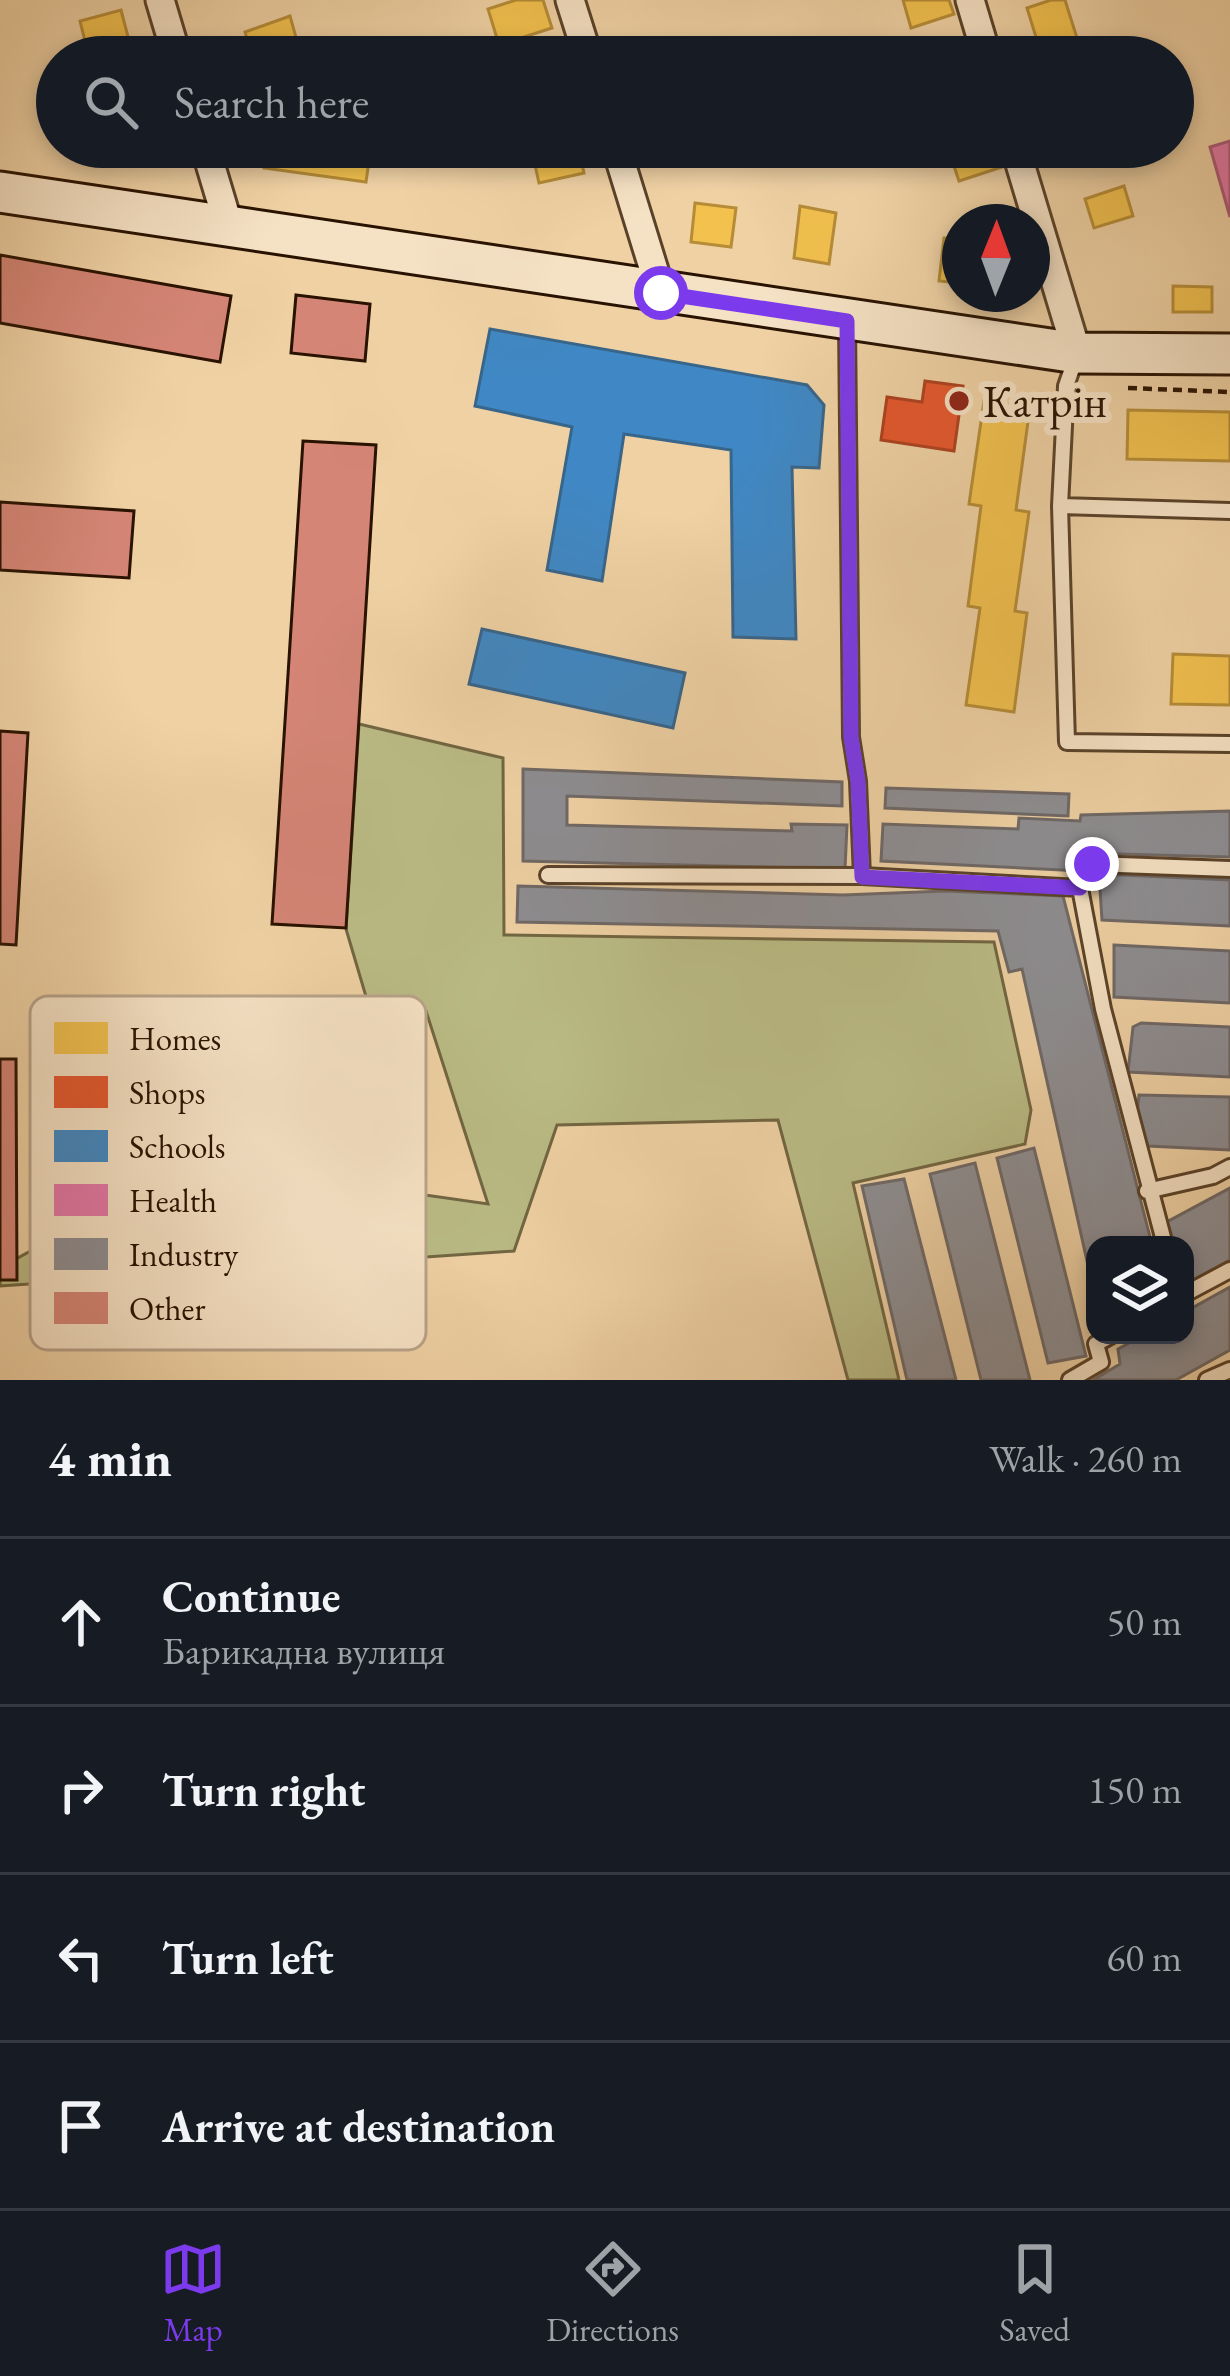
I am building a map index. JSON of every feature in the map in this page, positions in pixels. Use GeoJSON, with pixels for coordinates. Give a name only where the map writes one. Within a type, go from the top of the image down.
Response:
{"type":"FeatureCollection","features":[{"type":"Feature","properties":{"kind":"street"},"geometry":{"type":"LineString","coordinates":[[160,0],[171,36]]}},
{"type":"Feature","properties":{"kind":"street"},"geometry":{"type":"LineString","coordinates":[[570,0],[581,36]]}},
{"type":"Feature","properties":{"kind":"street"},"geometry":{"type":"LineString","coordinates":[[970,0],[981,36]]}},
{"type":"Feature","properties":{"kind":"street"},"geometry":{"type":"LineString","coordinates":[[211,168],[229,227]]}},
{"type":"Feature","properties":{"kind":"street"},"geometry":{"type":"LineString","coordinates":[[622,168],[661,293]]}},
{"type":"Feature","properties":{"kind":"street"},"geometry":{"type":"LineString","coordinates":[[1021,168],[1077,352]]}},
{"type":"Feature","properties":{"kind":"street"},"geometry":{"type":"LineString","coordinates":[[0,192],[1077,352],[1230,354]]}},
{"type":"Feature","properties":{"kind":"lane"},"geometry":{"type":"LineString","coordinates":[[847,321],[851,737],[862,877]]}},
{"type":"Feature","properties":{"kind":"lane"},"geometry":{"type":"LineString","coordinates":[[1077,352],[1066,386],[1060,506],[1067,742],[1230,744]]}},
{"type":"Feature","properties":{"kind":"lane"},"geometry":{"type":"LineString","coordinates":[[1060,506],[1230,511]]}},
{"type":"Feature","properties":{"kind":"lane"},"geometry":{"type":"LineString","coordinates":[[1162,1236],[1102,1009],[1080,888],[1092,864],[1230,868]]}},
{"type":"Feature","properties":{"kind":"lane"},"geometry":{"type":"LineString","coordinates":[[548,875],[862,877],[1080,888]]}},
{"type":"Feature","properties":{"kind":"lane"},"geometry":{"type":"LineString","coordinates":[[1147,1190],[1213,1176],[1230,1167]]}},
{"type":"Feature","properties":{"kind":"lane"},"geometry":{"type":"LineString","coordinates":[[1194,1289],[1230,1270]]}},
{"type":"Feature","properties":{"kind":"lane"},"geometry":{"type":"LineString","coordinates":[[1070,1380],[1101,1362],[1096,1344]]}},
{"type":"Feature","properties":{"kind":"lane"},"geometry":{"type":"LineString","coordinates":[[1207,1380],[1230,1370]]}},
{"type":"Feature","properties":{"kind":"green space"},"geometry":{"type":"Polygon","coordinates":[[[359,724],[503,758],[504,935],[994,942],[1031,1110],[1025,1144],[853,1183],[899,1380],[848,1380],[778,1120],[557,1125],[514,1251],[426,1257],[426,1195],[488,1204],[426,1011],[426,996],[366,996],[346,929],[359,724]]]}},
{"type":"Feature","properties":{"kind":"green space"},"geometry":{"type":"Polygon","coordinates":[[[30,1251],[30,1284],[0,1286],[0,1280],[16,1259],[30,1251]]]}},
{"type":"Feature","properties":{"kind":"building: Homes"},"geometry":{"type":"Polygon","coordinates":[[[516,0],[543,0],[552,28],[527,36],[496,36],[488,9],[516,0]]]}},
{"type":"Feature","properties":{"kind":"building: Homes"},"geometry":{"type":"Polygon","coordinates":[[[903,0],[949,0],[954,14],[911,28],[903,0]]]}},
{"type":"Feature","properties":{"kind":"building: Homes"},"geometry":{"type":"Polygon","coordinates":[[[1065,0],[1076,36],[1036,36],[1027,8],[1065,0]]]}},
{"type":"Feature","properties":{"kind":"building: Homes"},"geometry":{"type":"Polygon","coordinates":[[[121,10],[128,36],[84,36],[80,21],[121,10]]]}},
{"type":"Feature","properties":{"kind":"building: Homes"},"geometry":{"type":"Polygon","coordinates":[[[290,16],[296,36],[246,36],[245,32],[290,16]]]}},
{"type":"Feature","properties":{"kind":"building: Homes"},"geometry":{"type":"Polygon","coordinates":[[[264,168],[368,168],[366,182],[264,168]]]}},
{"type":"Feature","properties":{"kind":"building: Homes"},"geometry":{"type":"Polygon","coordinates":[[[536,168],[583,168],[584,173],[539,183],[536,168]]]}},
{"type":"Feature","properties":{"kind":"building: Homes"},"geometry":{"type":"Polygon","coordinates":[[[955,168],[999,168],[959,181],[955,168]]]}},
{"type":"Feature","properties":{"kind":"building: Homes"},"geometry":{"type":"Polygon","coordinates":[[[1124,186],[1133,216],[1094,228],[1085,199],[1124,186]]]}},
{"type":"Feature","properties":{"kind":"building: Homes"},"geometry":{"type":"Polygon","coordinates":[[[695,203],[736,208],[731,247],[691,242],[695,203]]]}},
{"type":"Feature","properties":{"kind":"building: Homes"},"geometry":{"type":"Polygon","coordinates":[[[800,206],[836,213],[829,264],[794,258],[800,206]]]}},
{"type":"Feature","properties":{"kind":"building: Homes"},"geometry":{"type":"Polygon","coordinates":[[[1173,286],[1212,287],[1212,312],[1173,312],[1173,286]]]}},
{"type":"Feature","properties":{"kind":"building: Homes"},"geometry":{"type":"Polygon","coordinates":[[[984,401],[1030,407],[1016,510],[1029,512],[1015,611],[1027,613],[1014,712],[966,705],[980,608],[968,606],[981,506],[969,504],[984,401]]]}},
{"type":"Feature","properties":{"kind":"building: Homes"},"geometry":{"type":"Polygon","coordinates":[[[1128,410],[1230,412],[1230,461],[1127,459],[1128,410]]]}},
{"type":"Feature","properties":{"kind":"building: Homes"},"geometry":{"type":"Polygon","coordinates":[[[1173,654],[1230,656],[1230,705],[1171,704],[1173,654]]]}},
{"type":"Feature","properties":{"kind":"building: Shops"},"geometry":{"type":"Polygon","coordinates":[[[925,381],[963,386],[954,451],[881,440],[887,397],[922,402],[925,381]]]}},
{"type":"Feature","properties":{"kind":"building: Schools"},"geometry":{"type":"Polygon","coordinates":[[[490,329],[807,385],[824,405],[819,468],[792,467],[796,639],[733,637],[731,450],[624,434],[602,581],[547,570],[572,427],[475,406],[490,329]]]}},
{"type":"Feature","properties":{"kind":"building: Schools"},"geometry":{"type":"Polygon","coordinates":[[[482,629],[685,673],[673,728],[469,684],[482,629]]]}},
{"type":"Feature","properties":{"kind":"building: Health"},"geometry":{"type":"Polygon","coordinates":[[[1230,141],[1230,217],[1210,147],[1230,141]]]}},
{"type":"Feature","properties":{"kind":"building: Industry"},"geometry":{"type":"Polygon","coordinates":[[[523,769],[842,782],[842,806],[567,796],[567,825],[792,831],[791,824],[847,825],[845,869],[523,861],[523,769]]]}},
{"type":"Feature","properties":{"kind":"building: Industry"},"geometry":{"type":"Polygon","coordinates":[[[886,788],[1069,794],[1068,816],[885,808],[886,788]]]}},
{"type":"Feature","properties":{"kind":"building: Industry"},"geometry":{"type":"Polygon","coordinates":[[[1230,811],[1230,857],[1084,853],[1081,871],[881,861],[883,824],[1018,829],[1019,818],[1080,821],[1081,815],[1230,811]]]}},
{"type":"Feature","properties":{"kind":"building: Industry"},"geometry":{"type":"Polygon","coordinates":[[[1099,874],[1230,880],[1230,926],[1102,920],[1099,874]]]}},
{"type":"Feature","properties":{"kind":"building: Industry"},"geometry":{"type":"Polygon","coordinates":[[[518,886],[1063,896],[1150,1236],[1086,1236],[1086,1257],[1022,969],[1009,972],[998,931],[517,922],[518,886]]]}},
{"type":"Feature","properties":{"kind":"building: Industry"},"geometry":{"type":"Polygon","coordinates":[[[1114,945],[1230,951],[1230,1003],[1114,997],[1114,945]]]}},
{"type":"Feature","properties":{"kind":"building: Industry"},"geometry":{"type":"Polygon","coordinates":[[[1141,1023],[1230,1027],[1230,1077],[1128,1072],[1133,1027],[1141,1023]]]}},
{"type":"Feature","properties":{"kind":"building: Industry"},"geometry":{"type":"Polygon","coordinates":[[[1139,1095],[1230,1097],[1230,1150],[1148,1146],[1137,1115],[1139,1095]]]}},
{"type":"Feature","properties":{"kind":"building: Industry"},"geometry":{"type":"Polygon","coordinates":[[[1034,1148],[1086,1356],[1048,1363],[997,1158],[1034,1148]]]}},
{"type":"Feature","properties":{"kind":"building: Industry"},"geometry":{"type":"Polygon","coordinates":[[[975,1163],[1030,1380],[981,1380],[930,1174],[975,1163]]]}},
{"type":"Feature","properties":{"kind":"building: Industry"},"geometry":{"type":"Polygon","coordinates":[[[904,1179],[956,1380],[907,1380],[862,1186],[904,1179]]]}},
{"type":"Feature","properties":{"kind":"building: Industry"},"geometry":{"type":"Polygon","coordinates":[[[1230,1188],[1230,1260],[1194,1279],[1194,1236],[1169,1236],[1163,1224],[1230,1188]]]}},
{"type":"Feature","properties":{"kind":"building: Industry"},"geometry":{"type":"Polygon","coordinates":[[[1230,1287],[1230,1350],[1176,1380],[1093,1380],[1120,1364],[1118,1349],[1127,1344],[1194,1344],[1194,1307],[1230,1287]]]}},
{"type":"Feature","properties":{"kind":"building: Other"},"geometry":{"type":"Polygon","coordinates":[[[0,255],[231,296],[220,362],[0,323],[0,255]]]}},
{"type":"Feature","properties":{"kind":"building: Other"},"geometry":{"type":"Polygon","coordinates":[[[296,295],[370,304],[365,361],[291,353],[296,295]]]}},
{"type":"Feature","properties":{"kind":"building: Other"},"geometry":{"type":"Polygon","coordinates":[[[303,441],[376,445],[346,928],[272,924],[303,441]]]}},
{"type":"Feature","properties":{"kind":"building: Other"},"geometry":{"type":"Polygon","coordinates":[[[0,502],[134,511],[129,578],[0,570],[0,502]]]}},
{"type":"Feature","properties":{"kind":"building: Other"},"geometry":{"type":"Polygon","coordinates":[[[0,731],[28,733],[16,945],[0,944],[0,731]]]}},
{"type":"Feature","properties":{"kind":"building: Other"},"geometry":{"type":"Polygon","coordinates":[[[0,1059],[16,1059],[17,1280],[0,1280],[0,1059]]]}},
{"type":"Feature","properties":{"kind":"place","name":"Катрін"},"geometry":{"type":"Point","coordinates":[959,401]}},
{"type":"Feature","properties":{"kind":"route"},"geometry":{"type":"LineString","coordinates":[[661,293],[847,321],[851,737],[862,877],[1080,888],[1092,864]]}}]}
